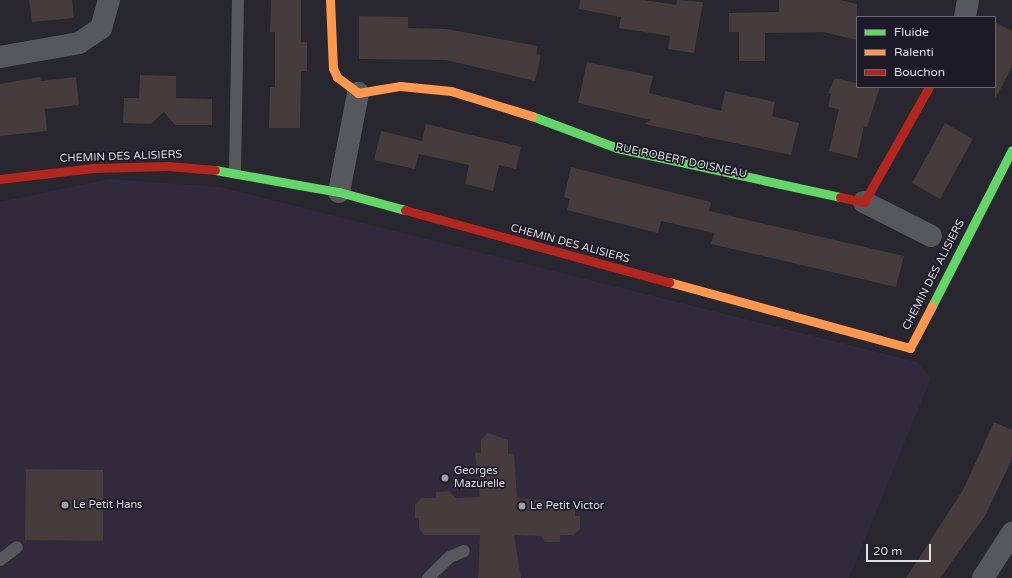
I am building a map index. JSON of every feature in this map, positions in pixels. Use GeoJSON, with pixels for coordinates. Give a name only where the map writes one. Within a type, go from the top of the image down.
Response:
{"type":"FeatureCollection","features":[{"type":"Feature","properties":{"kind":"street"},"geometry":{"type":"LineString","coordinates":[[0,57],[79,43],[101,28],[109,0]]}},
{"type":"Feature","properties":{"kind":"street"},"geometry":{"type":"LineString","coordinates":[[330,0],[332,68],[337,77],[358,93],[339,192]]}},
{"type":"Feature","properties":{"kind":"street"},"geometry":{"type":"LineString","coordinates":[[965,16],[968,0]]}},
{"type":"Feature","properties":{"kind":"street","name":"RUE ROBERT DOISNEAU"},"geometry":{"type":"LineString","coordinates":[[358,93],[400,86],[451,91],[558,124],[617,148],[864,202]]}},
{"type":"Feature","properties":{"kind":"street"},"geometry":{"type":"LineString","coordinates":[[928,88],[864,202],[931,236]]}},
{"type":"Feature","properties":{"kind":"street","name":"CHEMIN DES ALISIERS"},"geometry":{"type":"LineString","coordinates":[[0,179],[93,168],[168,166],[235,171],[339,192],[910,348],[1012,150]]}},
{"type":"Feature","properties":{"kind":"street"},"geometry":{"type":"LineString","coordinates":[[983,578],[1012,533]]}},
{"type":"Feature","properties":{"kind":"lane"},"geometry":{"type":"LineString","coordinates":[[235,171],[238,0]]}},
{"type":"Feature","properties":{"kind":"lane"},"geometry":{"type":"LineString","coordinates":[[0,560],[17,547]]}},
{"type":"Feature","properties":{"kind":"lane"},"geometry":{"type":"LineString","coordinates":[[428,578],[450,557],[464,551]]}},
{"type":"Feature","properties":{"kind":"shaded area","name":"Georges Mazurelle"},"geometry":{"type":"Polygon","coordinates":[[[109,179],[219,187],[917,362],[931,378],[849,578],[0,578],[0,202],[109,179]]]}},
{"type":"Feature","properties":{"kind":"building"},"geometry":{"type":"Polygon","coordinates":[[[29,0],[72,0],[74,18],[32,22],[29,0]]]}},
{"type":"Feature","properties":{"kind":"building"},"geometry":{"type":"Polygon","coordinates":[[[271,0],[301,0],[301,42],[307,42],[307,71],[301,71],[300,128],[269,128],[270,87],[275,87],[275,32],[270,32],[271,0]]]}},
{"type":"Feature","properties":{"kind":"building"},"geometry":{"type":"Polygon","coordinates":[[[580,0],[644,0],[676,5],[677,0],[703,2],[694,53],[668,49],[670,36],[619,28],[621,17],[579,9],[580,0]]]}},
{"type":"Feature","properties":{"kind":"building"},"geometry":{"type":"Polygon","coordinates":[[[779,0],[840,0],[857,4],[856,40],[823,32],[765,33],[765,61],[739,61],[739,32],[729,32],[729,13],[779,12],[779,0]]]}},
{"type":"Feature","properties":{"kind":"building"},"geometry":{"type":"Polygon","coordinates":[[[359,16],[408,17],[408,28],[446,29],[538,46],[536,54],[541,55],[535,81],[446,60],[359,59],[359,16]]]}},
{"type":"Feature","properties":{"kind":"building"},"geometry":{"type":"Polygon","coordinates":[[[996,23],[1012,31],[1012,67],[995,99],[996,23]]]}},
{"type":"Feature","properties":{"kind":"building"},"geometry":{"type":"Polygon","coordinates":[[[587,62],[653,76],[649,93],[721,111],[725,91],[775,102],[772,116],[799,123],[791,155],[644,124],[651,120],[578,103],[587,62]]]}},
{"type":"Feature","properties":{"kind":"building"},"geometry":{"type":"Polygon","coordinates":[[[140,75],[176,76],[176,98],[212,99],[212,125],[175,125],[164,112],[151,124],[123,123],[124,98],[139,98],[140,75]]]}},
{"type":"Feature","properties":{"kind":"building"},"geometry":{"type":"Polygon","coordinates":[[[40,77],[41,81],[76,77],[79,105],[45,109],[47,131],[0,136],[0,84],[40,77]]]}},
{"type":"Feature","properties":{"kind":"building"},"geometry":{"type":"Polygon","coordinates":[[[835,78],[856,83],[856,88],[880,88],[867,127],[864,126],[857,158],[829,151],[839,109],[828,107],[831,94],[828,93],[835,78]]]}},
{"type":"Feature","properties":{"kind":"building"},"geometry":{"type":"Polygon","coordinates":[[[945,123],[973,139],[940,199],[912,183],[945,123]]]}},
{"type":"Feature","properties":{"kind":"building"},"geometry":{"type":"Polygon","coordinates":[[[426,124],[521,147],[516,169],[499,165],[493,191],[465,184],[469,165],[419,154],[415,169],[374,160],[381,131],[422,141],[426,124]]]}},
{"type":"Feature","properties":{"kind":"building"},"geometry":{"type":"Polygon","coordinates":[[[571,167],[711,202],[709,211],[904,256],[896,287],[711,244],[714,233],[661,221],[658,233],[567,210],[570,199],[564,197],[571,167]]]}},
{"type":"Feature","properties":{"kind":"building"},"geometry":{"type":"Polygon","coordinates":[[[994,422],[1012,430],[1012,459],[985,516],[940,578],[906,578],[963,490],[994,422]]]}},
{"type":"Feature","properties":{"kind":"building","name":"Le Petit Victor"},"geometry":{"type":"Polygon","coordinates":[[[488,433],[508,440],[508,454],[514,454],[517,498],[560,502],[560,508],[575,509],[575,516],[580,516],[580,529],[574,535],[560,535],[560,542],[545,542],[541,536],[514,535],[521,578],[478,578],[480,535],[424,535],[419,529],[419,518],[415,518],[415,504],[422,498],[436,498],[436,492],[449,491],[456,498],[480,497],[475,453],[481,453],[481,440],[488,433]]]}},
{"type":"Feature","properties":{"kind":"building","name":"Le Petit Hans"},"geometry":{"type":"Polygon","coordinates":[[[26,469],[103,470],[103,541],[25,540],[26,469]]]}},
{"type":"Feature","properties":{"kind":"traffic: fast"},"geometry":{"type":"LineString","coordinates":[[532,116],[617,148],[840,197]]}},
{"type":"Feature","properties":{"kind":"traffic: fast"},"geometry":{"type":"LineString","coordinates":[[932,306],[1012,150]]}},
{"type":"Feature","properties":{"kind":"traffic: fast"},"geometry":{"type":"LineString","coordinates":[[215,170],[339,192],[405,210]]}},
{"type":"Feature","properties":{"kind":"traffic: slow"},"geometry":{"type":"LineString","coordinates":[[330,0],[333,68],[337,77],[358,93],[400,86],[451,91],[532,116]]}},
{"type":"Feature","properties":{"kind":"traffic: slow"},"geometry":{"type":"LineString","coordinates":[[669,282],[910,348],[932,306]]}},
{"type":"Feature","properties":{"kind":"traffic: jam"},"geometry":{"type":"LineString","coordinates":[[840,197],[864,202],[928,88]]}},
{"type":"Feature","properties":{"kind":"traffic: jam"},"geometry":{"type":"LineString","coordinates":[[0,179],[93,168],[168,166],[215,170]]}},
{"type":"Feature","properties":{"kind":"traffic: jam"},"geometry":{"type":"LineString","coordinates":[[405,210],[669,282]]}},
{"type":"Feature","properties":{"kind":"place","name":"Georges Mazurelle"},"geometry":{"type":"Point","coordinates":[445,478]}},
{"type":"Feature","properties":{"kind":"place","name":"Le Petit Hans"},"geometry":{"type":"Point","coordinates":[65,505]}},
{"type":"Feature","properties":{"kind":"place","name":"Le Petit Victor"},"geometry":{"type":"Point","coordinates":[522,506]}}]}
